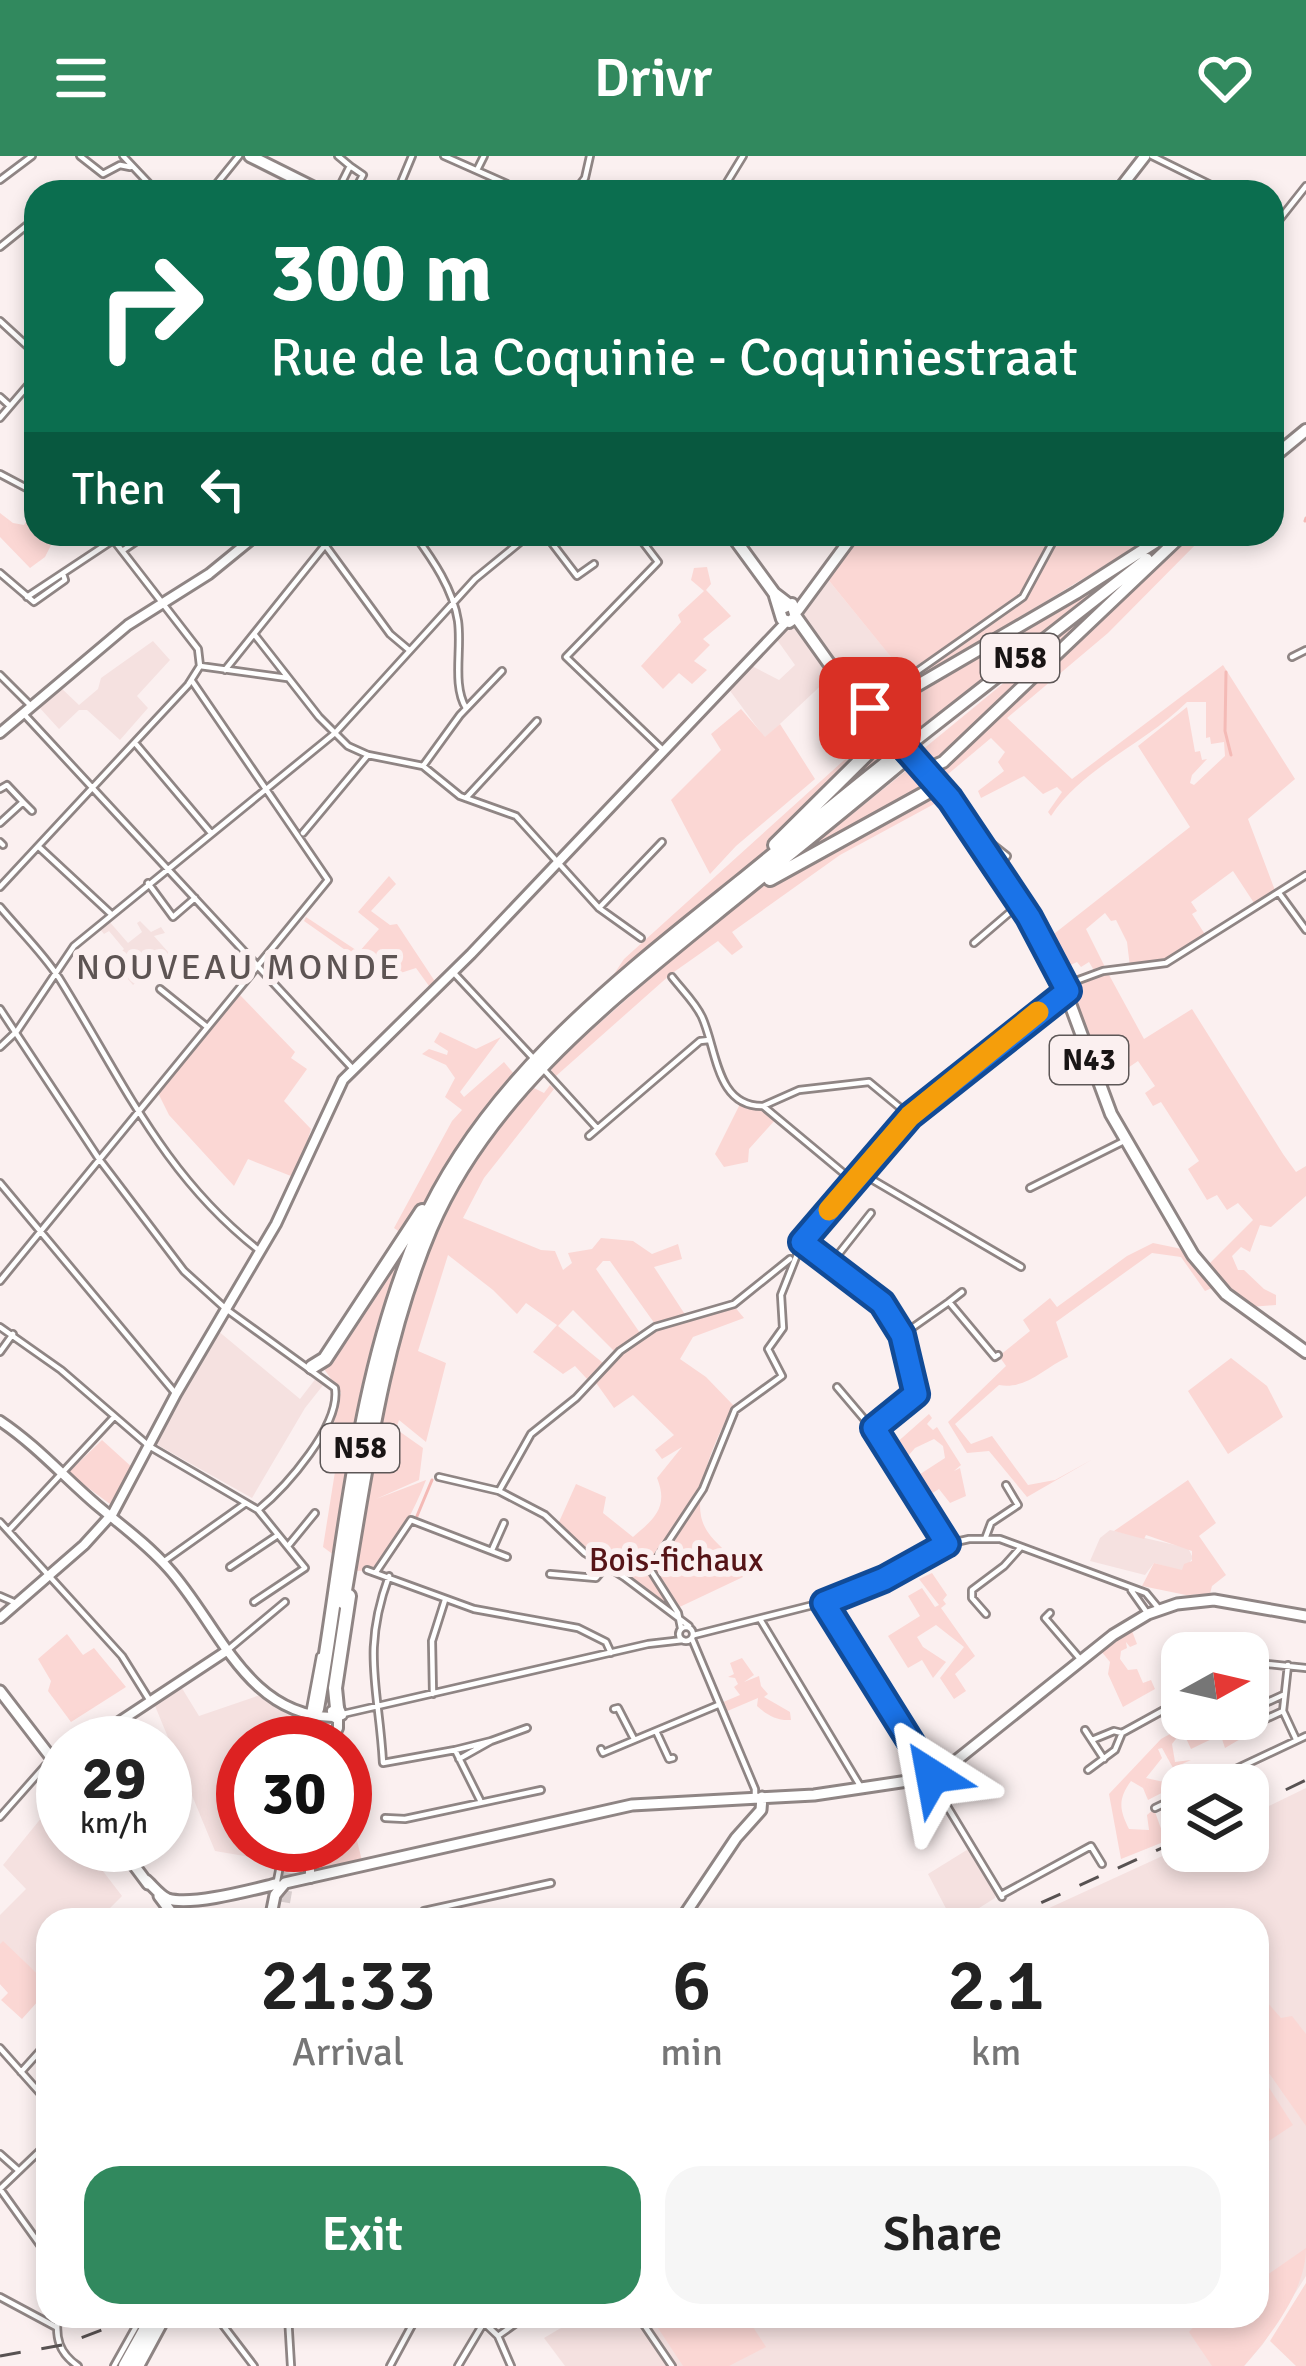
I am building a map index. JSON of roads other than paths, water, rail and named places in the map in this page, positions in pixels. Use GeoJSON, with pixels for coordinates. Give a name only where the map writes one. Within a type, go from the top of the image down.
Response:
{"type":"FeatureCollection","features":[{"type":"Feature","properties":{"kind":"highway","name":"N58"},"geometry":{"type":"LineString","coordinates":[[332,1713],[373,1381],[411,1252],[453,1166],[500,1100],[723,902],[891,737]]}},
{"type":"Feature","properties":{"kind":"highway","name":"N58"},"geometry":{"type":"LineString","coordinates":[[332,1713],[351,1557],[383,1378],[420,1257],[468,1159],[587,1009],[723,902],[891,737]]}},
{"type":"Feature","properties":{"kind":"highway","name":"N58"},"geometry":{"type":"LineString","coordinates":[[723,902],[935,786]]}},
{"type":"Feature","properties":{"kind":"highway"},"geometry":{"type":"LineString","coordinates":[[312,1367],[326,1359],[453,1166]]}},
{"type":"Feature","properties":{"kind":"highway"},"geometry":{"type":"LineString","coordinates":[[125,2366],[146,2328]]}},
{"type":"Feature","properties":{"kind":"highway"},"geometry":{"type":"LineString","coordinates":[[137,2366],[158,2328]]}},
{"type":"Feature","properties":{"kind":"main road"},"geometry":{"type":"LineString","coordinates":[[1128,180],[1149,156]]}},
{"type":"Feature","properties":{"kind":"main road"},"geometry":{"type":"LineString","coordinates":[[255,157],[299,180]]}},
{"type":"Feature","properties":{"kind":"main road","name":"N43"},"geometry":{"type":"LineString","coordinates":[[740,546],[853,694],[935,786],[1020,904],[1066,988],[1124,1141],[1204,1270],[1226,1294],[1306,1352]]}},
{"type":"Feature","properties":{"kind":"main road"},"geometry":{"type":"LineString","coordinates":[[789,613],[845,546]]}},
{"type":"Feature","properties":{"kind":"main road","name":"N58"},"geometry":{"type":"LineString","coordinates":[[891,737],[894,699],[1149,546]]}},
{"type":"Feature","properties":{"kind":"main road","name":"N58"},"geometry":{"type":"LineString","coordinates":[[891,737],[1164,546]]}},
{"type":"Feature","properties":{"kind":"main road","name":"N58"},"geometry":{"type":"LineString","coordinates":[[935,786],[943,762],[1168,546]]}},
{"type":"Feature","properties":{"kind":"main road","name":"N43"},"geometry":{"type":"LineString","coordinates":[[853,694],[922,770]]}},
{"type":"Feature","properties":{"kind":"main road"},"geometry":{"type":"LineString","coordinates":[[922,770],[943,762]]}},
{"type":"Feature","properties":{"kind":"main road"},"geometry":{"type":"LineString","coordinates":[[140,1872],[171,1907],[632,1805],[932,1780],[1082,1660],[1154,1612],[1214,1600],[1306,1616]]}},
{"type":"Feature","properties":{"kind":"main road"},"geometry":{"type":"LineString","coordinates":[[0,1691],[36,1733]]}},
{"type":"Feature","properties":{"kind":"main road"},"geometry":{"type":"LineString","coordinates":[[689,1908],[756,1814],[759,1797]]}},
{"type":"Feature","properties":{"kind":"main road"},"geometry":{"type":"LineString","coordinates":[[273,1908],[279,1884]]}},
{"type":"Feature","properties":{"kind":"street"},"geometry":{"type":"LineString","coordinates":[[0,179],[32,156]]}},
{"type":"Feature","properties":{"kind":"street"},"geometry":{"type":"LineString","coordinates":[[80,156],[103,174],[120,165],[130,167]]}},
{"type":"Feature","properties":{"kind":"street"},"geometry":{"type":"LineString","coordinates":[[123,156],[144,180]]}},
{"type":"Feature","properties":{"kind":"street"},"geometry":{"type":"LineString","coordinates":[[220,180],[239,156]]}},
{"type":"Feature","properties":{"kind":"street"},"geometry":{"type":"LineString","coordinates":[[338,156],[363,175],[360,180]]}},
{"type":"Feature","properties":{"kind":"street"},"geometry":{"type":"LineString","coordinates":[[443,156],[499,180]]}},
{"type":"Feature","properties":{"kind":"street"},"geometry":{"type":"LineString","coordinates":[[477,170],[484,156]]}},
{"type":"Feature","properties":{"kind":"street"},"geometry":{"type":"LineString","coordinates":[[1149,156],[1200,180]]}},
{"type":"Feature","properties":{"kind":"street"},"geometry":{"type":"LineString","coordinates":[[343,180],[350,166]]}},
{"type":"Feature","properties":{"kind":"street"},"geometry":{"type":"LineString","coordinates":[[1284,216],[1306,186]]}},
{"type":"Feature","properties":{"kind":"street"},"geometry":{"type":"LineString","coordinates":[[0,248],[24,228]]}},
{"type":"Feature","properties":{"kind":"street"},"geometry":{"type":"LineString","coordinates":[[0,321],[24,343]]}},
{"type":"Feature","properties":{"kind":"street"},"geometry":{"type":"LineString","coordinates":[[0,418],[24,390]]}},
{"type":"Feature","properties":{"kind":"street"},"geometry":{"type":"LineString","coordinates":[[0,398],[10,406]]}},
{"type":"Feature","properties":{"kind":"street"},"geometry":{"type":"LineString","coordinates":[[0,573],[27,596],[99,546]]}},
{"type":"Feature","properties":{"kind":"street"},"geometry":{"type":"LineString","coordinates":[[0,887],[192,681],[200,666],[198,649],[118,546]]}},
{"type":"Feature","properties":{"kind":"street"},"geometry":{"type":"LineString","coordinates":[[122,551],[130,546]]}},
{"type":"Feature","properties":{"kind":"street"},"geometry":{"type":"LineString","coordinates":[[0,733],[98,648],[243,546]]}},
{"type":"Feature","properties":{"kind":"street"},"geometry":{"type":"LineString","coordinates":[[225,670],[324,546]]}},
{"type":"Feature","properties":{"kind":"street"},"geometry":{"type":"LineString","coordinates":[[326,546],[390,634],[409,650]]}},
{"type":"Feature","properties":{"kind":"street"},"geometry":{"type":"LineString","coordinates":[[421,546],[454,602],[461,647],[458,697],[466,708]]}},
{"type":"Feature","properties":{"kind":"street"},"geometry":{"type":"LineString","coordinates":[[0,1047],[17,1031],[74,946],[335,733],[454,602],[517,546]]}},
{"type":"Feature","properties":{"kind":"street"},"geometry":{"type":"LineString","coordinates":[[553,546],[577,576],[594,564]]}},
{"type":"Feature","properties":{"kind":"street"},"geometry":{"type":"LineString","coordinates":[[646,546],[658,562],[566,657],[663,750]]}},
{"type":"Feature","properties":{"kind":"street"},"geometry":{"type":"LineString","coordinates":[[853,694],[872,679],[902,682],[1016,603],[1032,585],[1051,546]]}},
{"type":"Feature","properties":{"kind":"street"},"geometry":{"type":"LineString","coordinates":[[0,1618],[111,1517],[260,1251],[301,1173],[333,1096],[353,1070],[557,863],[789,613]]}},
{"type":"Feature","properties":{"kind":"street"},"geometry":{"type":"LineString","coordinates":[[254,634],[287,678],[354,750],[423,766],[466,798],[516,816],[599,908],[641,938]]}},
{"type":"Feature","properties":{"kind":"street"},"geometry":{"type":"LineString","coordinates":[[1292,657],[1306,650]]}},
{"type":"Feature","properties":{"kind":"street"},"geometry":{"type":"LineString","coordinates":[[200,666],[287,678]]}},
{"type":"Feature","properties":{"kind":"street"},"geometry":{"type":"LineString","coordinates":[[423,766],[466,708],[502,671]]}},
{"type":"Feature","properties":{"kind":"street"},"geometry":{"type":"LineString","coordinates":[[0,675],[92,787],[353,1070]]}},
{"type":"Feature","properties":{"kind":"street"},"geometry":{"type":"LineString","coordinates":[[0,1280],[328,880],[192,681]]}},
{"type":"Feature","properties":{"kind":"street"},"geometry":{"type":"LineString","coordinates":[[466,798],[537,721]]}},
{"type":"Feature","properties":{"kind":"street"},"geometry":{"type":"LineString","coordinates":[[135,743],[211,833]]}},
{"type":"Feature","properties":{"kind":"street"},"geometry":{"type":"LineString","coordinates":[[301,836],[368,755]]}},
{"type":"Feature","properties":{"kind":"street"},"geometry":{"type":"LineString","coordinates":[[0,789],[7,785],[32,811]]}},
{"type":"Feature","properties":{"kind":"street"},"geometry":{"type":"LineString","coordinates":[[957,797],[988,841],[1006,856],[998,870]]}},
{"type":"Feature","properties":{"kind":"street"},"geometry":{"type":"LineString","coordinates":[[0,823],[23,802]]}},
{"type":"Feature","properties":{"kind":"street"},"geometry":{"type":"LineString","coordinates":[[599,908],[662,842]]}},
{"type":"Feature","properties":{"kind":"street"},"geometry":{"type":"LineString","coordinates":[[38,846],[110,914]]}},
{"type":"Feature","properties":{"kind":"street"},"geometry":{"type":"LineString","coordinates":[[793,1332],[784,1326],[779,1302],[792,1258],[910,1116],[1066,988],[1103,971],[1166,963],[1306,875]]}},
{"type":"Feature","properties":{"kind":"street"},"geometry":{"type":"LineString","coordinates":[[148,883],[173,917],[195,898]]}},
{"type":"Feature","properties":{"kind":"street"},"geometry":{"type":"LineString","coordinates":[[1280,893],[1306,930]]}},
{"type":"Feature","properties":{"kind":"street"},"geometry":{"type":"LineString","coordinates":[[974,943],[1020,904]]}},
{"type":"Feature","properties":{"kind":"street"},"geometry":{"type":"LineString","coordinates":[[0,907],[56,974],[136,1113],[218,1217],[260,1251]]}},
{"type":"Feature","properties":{"kind":"street"},"geometry":{"type":"LineString","coordinates":[[453,972],[597,1128]]}},
{"type":"Feature","properties":{"kind":"street"},"geometry":{"type":"LineString","coordinates":[[672,977],[698,1008],[731,1096],[748,1106],[763,1106],[800,1090],[869,1082],[910,1116]]}},
{"type":"Feature","properties":{"kind":"street"},"geometry":{"type":"LineString","coordinates":[[160,989],[206,1027]]}},
{"type":"Feature","properties":{"kind":"street"},"geometry":{"type":"LineString","coordinates":[[0,1010],[99,1159],[184,1271],[226,1309],[335,1388],[335,1408],[282,1491],[258,1510]]}},
{"type":"Feature","properties":{"kind":"street"},"geometry":{"type":"LineString","coordinates":[[589,1136],[700,1040],[709,1040]]}},
{"type":"Feature","properties":{"kind":"street"},"geometry":{"type":"LineString","coordinates":[[763,1106],[853,1181]]}},
{"type":"Feature","properties":{"kind":"street"},"geometry":{"type":"LineString","coordinates":[[1030,1188],[1124,1141]]}},
{"type":"Feature","properties":{"kind":"street"},"geometry":{"type":"LineString","coordinates":[[861,1173],[1021,1267]]}},
{"type":"Feature","properties":{"kind":"street"},"geometry":{"type":"LineString","coordinates":[[0,1183],[176,1394]]}},
{"type":"Feature","properties":{"kind":"street"},"geometry":{"type":"LineString","coordinates":[[830,1265],[871,1213]]}},
{"type":"Feature","properties":{"kind":"street"},"geometry":{"type":"LineString","coordinates":[[802,1242],[882,1303],[902,1335],[916,1394],[874,1428]]}},
{"type":"Feature","properties":{"kind":"street"},"geometry":{"type":"LineString","coordinates":[[499,1491],[531,1434],[576,1399],[620,1351],[663,1323],[734,1304],[792,1258]]}},
{"type":"Feature","properties":{"kind":"street"},"geometry":{"type":"LineString","coordinates":[[902,1335],[962,1292]]}},
{"type":"Feature","properties":{"kind":"street"},"geometry":{"type":"LineString","coordinates":[[949,1302],[995,1357],[998,1354]]}},
{"type":"Feature","properties":{"kind":"street"},"geometry":{"type":"LineString","coordinates":[[759,1797],[680,1618],[650,1569],[703,1490],[735,1410],[782,1376],[768,1348],[784,1326]]}},
{"type":"Feature","properties":{"kind":"street"},"geometry":{"type":"LineString","coordinates":[[0,1327],[149,1446],[258,1510],[305,1568],[254,1602]]}},
{"type":"Feature","properties":{"kind":"street"},"geometry":{"type":"LineString","coordinates":[[0,1352],[13,1334]]}},
{"type":"Feature","properties":{"kind":"street"},"geometry":{"type":"LineString","coordinates":[[837,1388],[874,1428],[947,1544]]}},
{"type":"Feature","properties":{"kind":"street"},"geometry":{"type":"LineString","coordinates":[[9,1529],[115,1417]]}},
{"type":"Feature","properties":{"kind":"street"},"geometry":{"type":"LineString","coordinates":[[0,1421],[163,1562],[226,1652],[276,1700],[332,1713],[376,1707],[824,1603],[884,1579],[947,1544],[985,1539],[1000,1539],[1149,1594],[1154,1612]]}},
{"type":"Feature","properties":{"kind":"street"},"geometry":{"type":"LineString","coordinates":[[440,1477],[499,1491],[545,1515],[580,1550],[680,1618]]}},
{"type":"Feature","properties":{"kind":"street"},"geometry":{"type":"LineString","coordinates":[[985,1539],[991,1523],[1018,1505],[1006,1485]]}},
{"type":"Feature","properties":{"kind":"street"},"geometry":{"type":"LineString","coordinates":[[101,1509],[115,1504],[126,1490]]}},
{"type":"Feature","properties":{"kind":"street"},"geometry":{"type":"LineString","coordinates":[[163,1562],[247,1503]]}},
{"type":"Feature","properties":{"kind":"street"},"geometry":{"type":"LineString","coordinates":[[288,1546],[315,1513]]}},
{"type":"Feature","properties":{"kind":"street"},"geometry":{"type":"LineString","coordinates":[[376,1572],[411,1520],[507,1557]]}},
{"type":"Feature","properties":{"kind":"street"},"geometry":{"type":"LineString","coordinates":[[492,1550],[500,1521],[512,1526]]}},
{"type":"Feature","properties":{"kind":"street"},"geometry":{"type":"LineString","coordinates":[[0,1522],[125,1660],[150,1701]]}},
{"type":"Feature","properties":{"kind":"street"},"geometry":{"type":"LineString","coordinates":[[230,1567],[278,1534]]}},
{"type":"Feature","properties":{"kind":"street"},"geometry":{"type":"LineString","coordinates":[[986,1614],[972,1598],[972,1590],[1021,1547]]}},
{"type":"Feature","properties":{"kind":"street"},"geometry":{"type":"LineString","coordinates":[[550,1574],[596,1578],[607,1565]]}},
{"type":"Feature","properties":{"kind":"street"},"geometry":{"type":"LineString","coordinates":[[367,1570],[500,1616],[578,1628],[606,1642],[611,1650]]}},
{"type":"Feature","properties":{"kind":"street"},"geometry":{"type":"LineString","coordinates":[[388,1576],[371,1642],[383,1762],[491,1742]]}},
{"type":"Feature","properties":{"kind":"street"},"geometry":{"type":"LineString","coordinates":[[1131,1590],[1154,1612]]}},
{"type":"Feature","properties":{"kind":"street"},"geometry":{"type":"LineString","coordinates":[[327,1591],[333,1716]]}},
{"type":"Feature","properties":{"kind":"street"},"geometry":{"type":"LineString","coordinates":[[0,1596],[16,1603]]}},
{"type":"Feature","properties":{"kind":"street"},"geometry":{"type":"LineString","coordinates":[[433,1694],[432,1641],[446,1598]]}},
{"type":"Feature","properties":{"kind":"street"},"geometry":{"type":"LineString","coordinates":[[128,1716],[226,1652],[285,1602]]}},
{"type":"Feature","properties":{"kind":"street"},"geometry":{"type":"LineString","coordinates":[[824,1603],[1002,1896],[1091,1846],[1102,1864]]}},
{"type":"Feature","properties":{"kind":"street"},"geometry":{"type":"LineString","coordinates":[[1050,1613],[1045,1618],[1082,1660]]}},
{"type":"Feature","properties":{"kind":"street"},"geometry":{"type":"LineString","coordinates":[[760,1619],[862,1789]]}},
{"type":"Feature","properties":{"kind":"street"},"geometry":{"type":"LineString","coordinates":[[1269,1664],[1306,1667]]}},
{"type":"Feature","properties":{"kind":"street"},"geometry":{"type":"LineString","coordinates":[[1288,1665],[1283,1711],[1297,1741]]}},
{"type":"Feature","properties":{"kind":"street"},"geometry":{"type":"LineString","coordinates":[[1269,1701],[1283,1695]]}},
{"type":"Feature","properties":{"kind":"street"},"geometry":{"type":"LineString","coordinates":[[601,1749],[603,1753],[718,1705]]}},
{"type":"Feature","properties":{"kind":"street"},"geometry":{"type":"LineString","coordinates":[[614,1709],[618,1708],[634,1739]]}},
{"type":"Feature","properties":{"kind":"street"},"geometry":{"type":"LineString","coordinates":[[1269,1717],[1283,1711]]}},
{"type":"Feature","properties":{"kind":"street"},"geometry":{"type":"LineString","coordinates":[[1088,1770],[1115,1750],[1122,1733],[1161,1712]]}},
{"type":"Feature","properties":{"kind":"street"},"geometry":{"type":"LineString","coordinates":[[459,1760],[526,1728]]}},
{"type":"Feature","properties":{"kind":"street"},"geometry":{"type":"LineString","coordinates":[[656,1730],[668,1760],[673,1758]]}},
{"type":"Feature","properties":{"kind":"street"},"geometry":{"type":"LineString","coordinates":[[1085,1730],[1104,1759]]}},
{"type":"Feature","properties":{"kind":"street"},"geometry":{"type":"LineString","coordinates":[[1091,1740],[1114,1731],[1122,1733]]}},
{"type":"Feature","properties":{"kind":"street"},"geometry":{"type":"LineString","coordinates":[[1247,1764],[1306,1736]]}},
{"type":"Feature","properties":{"kind":"street"},"geometry":{"type":"LineString","coordinates":[[455,1750],[480,1800]]}},
{"type":"Feature","properties":{"kind":"street"},"geometry":{"type":"LineString","coordinates":[[0,1816],[36,1776]]}},
{"type":"Feature","properties":{"kind":"street"},"geometry":{"type":"LineString","coordinates":[[385,1818],[405,1819],[541,1790]]}},
{"type":"Feature","properties":{"kind":"street"},"geometry":{"type":"LineString","coordinates":[[0,1800],[10,1806]]}},
{"type":"Feature","properties":{"kind":"street"},"geometry":{"type":"LineString","coordinates":[[1155,1808],[1161,1805]]}},
{"type":"Feature","properties":{"kind":"street"},"geometry":{"type":"LineString","coordinates":[[279,1884],[280,1872]]}},
{"type":"Feature","properties":{"kind":"street"},"geometry":{"type":"LineString","coordinates":[[310,1872],[310,1878]]}},
{"type":"Feature","properties":{"kind":"street"},"geometry":{"type":"LineString","coordinates":[[438,1908],[551,1883]]}},
{"type":"Feature","properties":{"kind":"street"},"geometry":{"type":"LineString","coordinates":[[0,2048],[36,2089]]}},
{"type":"Feature","properties":{"kind":"street"},"geometry":{"type":"LineString","coordinates":[[21,2072],[36,2055]]}},
{"type":"Feature","properties":{"kind":"street"},"geometry":{"type":"LineString","coordinates":[[0,2154],[19,2171]]}},
{"type":"Feature","properties":{"kind":"street"},"geometry":{"type":"LineString","coordinates":[[36,2155],[0,2189],[36,2239]]}},
{"type":"Feature","properties":{"kind":"street"},"geometry":{"type":"LineString","coordinates":[[0,2297],[36,2311]]}},
{"type":"Feature","properties":{"kind":"street"},"geometry":{"type":"LineString","coordinates":[[56,2328],[62,2353],[78,2366]]}},
{"type":"Feature","properties":{"kind":"street"},"geometry":{"type":"LineString","coordinates":[[114,2366],[135,2328]]}},
{"type":"Feature","properties":{"kind":"street"},"geometry":{"type":"LineString","coordinates":[[225,2328],[254,2366]]}},
{"type":"Feature","properties":{"kind":"street"},"geometry":{"type":"LineString","coordinates":[[289,2328],[291,2366]]}},
{"type":"Feature","properties":{"kind":"street"},"geometry":{"type":"LineString","coordinates":[[390,2366],[411,2328]]}},
{"type":"Feature","properties":{"kind":"street"},"geometry":{"type":"LineString","coordinates":[[458,2366],[480,2328]]}},
{"type":"Feature","properties":{"kind":"street"},"geometry":{"type":"LineString","coordinates":[[490,2328],[511,2366]]}},
{"type":"Feature","properties":{"kind":"street"},"geometry":{"type":"LineString","coordinates":[[498,2336],[509,2328]]}},
{"type":"Feature","properties":{"kind":"street"},"geometry":{"type":"LineString","coordinates":[[646,2328],[672,2366]]}},
{"type":"Feature","properties":{"kind":"waterway"},"geometry":{"type":"LineString","coordinates":[[1226,672],[1225,731],[1231,755]]}},
{"type":"Feature","properties":{"kind":"waterway"},"geometry":{"type":"LineString","coordinates":[[417,1516],[432,1480]]}},
{"type":"Feature","properties":{"kind":"tunnel"},"geometry":{"type":"LineString","coordinates":[[316,1716],[317,1709]]}},
{"type":"Feature","properties":{"kind":"tunnel"},"geometry":{"type":"LineString","coordinates":[[283,1908],[289,1872]]}},
{"type":"Feature","properties":{"kind":"railway"},"geometry":{"type":"LineString","coordinates":[[1269,1798],[1306,1780]]}},
{"type":"Feature","properties":{"kind":"railway"},"geometry":{"type":"LineString","coordinates":[[1030,1908],[1161,1849]]}},
{"type":"Feature","properties":{"kind":"railway"},"geometry":{"type":"LineString","coordinates":[[0,2356],[62,2345],[107,2328]]}},
{"type":"Feature","properties":{"kind":"district","name":"NOUVEAU MONDE"},"geometry":{"type":"Point","coordinates":[239,966]}},
{"type":"Feature","properties":{"kind":"park label","name":"Bois-fichaux"},"geometry":{"type":"Point","coordinates":[676,1559]}}]}
